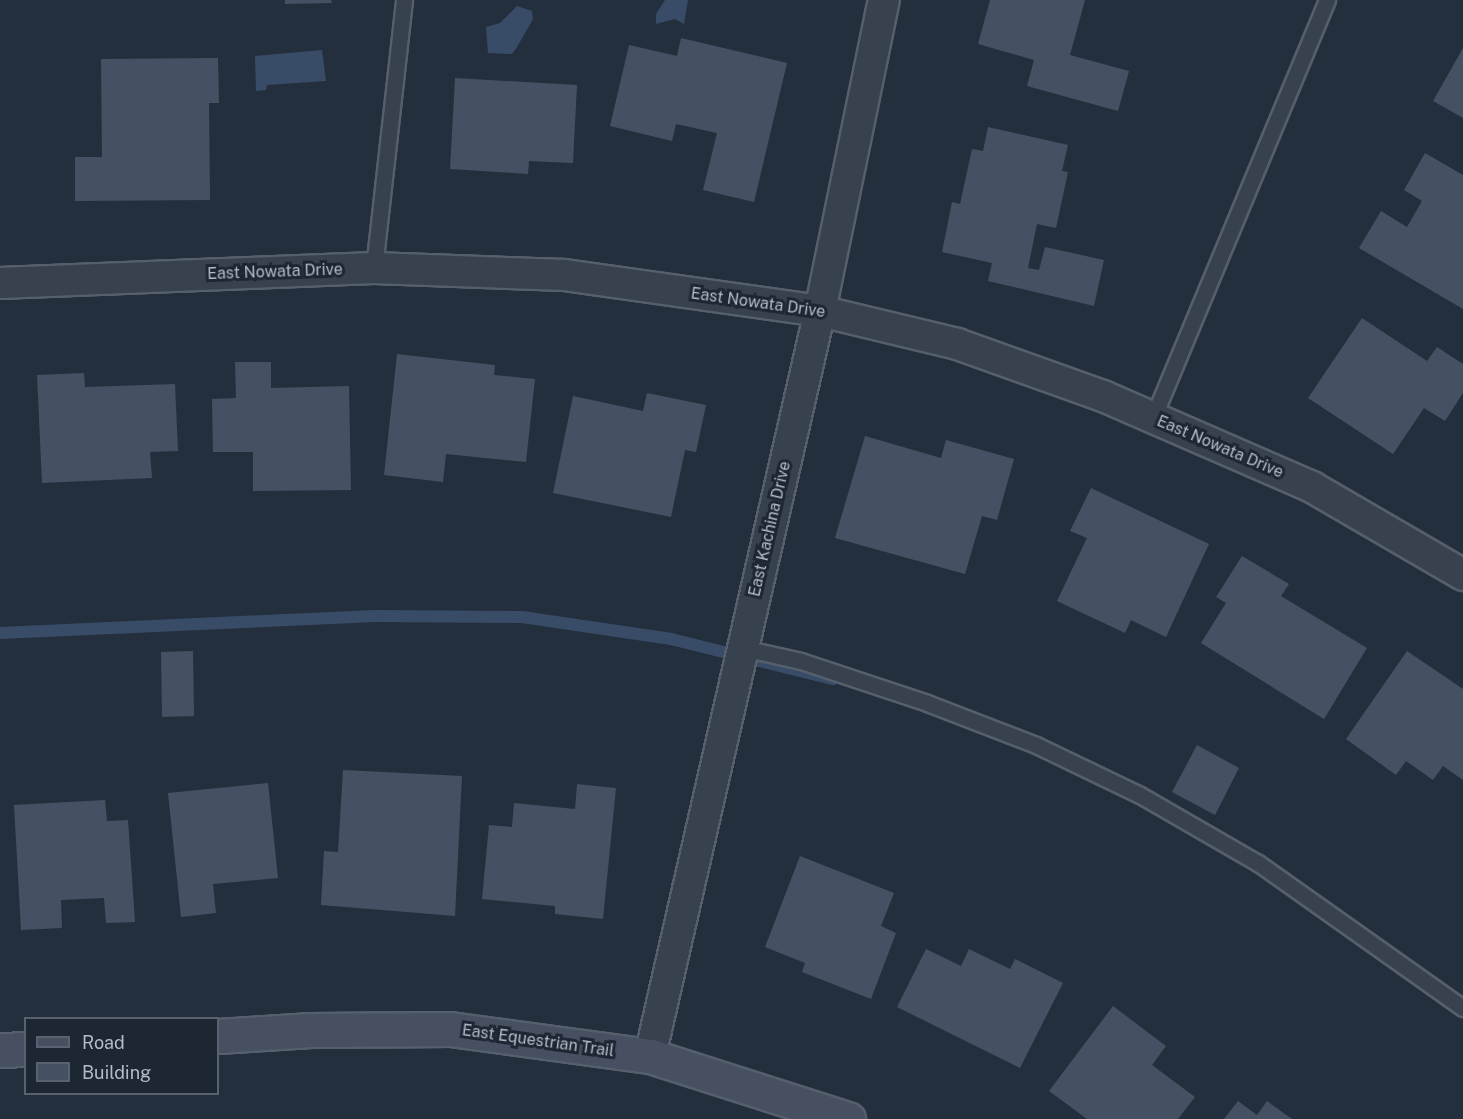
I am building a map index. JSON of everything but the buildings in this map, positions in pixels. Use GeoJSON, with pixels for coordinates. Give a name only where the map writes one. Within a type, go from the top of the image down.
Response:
{"type":"FeatureCollection","features":[{"type":"Feature","properties":{"kind":"street","name":"East Kachina Drive"},"geometry":{"type":"LineString","coordinates":[[650,1056],[820,311],[884,0]]}},
{"type":"Feature","properties":{"kind":"street","name":"East Nowata Drive"},"geometry":{"type":"LineString","coordinates":[[0,283],[374,267],[564,275],[820,311],[957,344],[1104,396],[1312,487],[1463,575]]}},
{"type":"Feature","properties":{"kind":"street","name":"East Equestrian Trail"},"geometry":{"type":"LineString","coordinates":[[219,1036],[311,1030],[450,1029],[650,1056],[848,1119]]}},
{"type":"Feature","properties":{"kind":"street"},"geometry":{"type":"LineString","coordinates":[[0,1050],[24,1049]]}},
{"type":"Feature","properties":{"kind":"lane"},"geometry":{"type":"LineString","coordinates":[[374,267],[404,0]]}},
{"type":"Feature","properties":{"kind":"lane"},"geometry":{"type":"LineString","coordinates":[[1153,418],[1327,0]]}},
{"type":"Feature","properties":{"kind":"lane"},"geometry":{"type":"LineString","coordinates":[[743,648],[801,661],[927,702],[1036,745],[1140,795],[1258,863],[1463,1008]]}},
{"type":"Feature","properties":{"kind":"water"},"geometry":{"type":"Polygon","coordinates":[[[665,0],[688,0],[684,24],[675,19],[656,24],[656,14],[665,0]]]}},
{"type":"Feature","properties":{"kind":"water"},"geometry":{"type":"Polygon","coordinates":[[[517,6],[532,11],[533,19],[517,47],[512,54],[488,53],[486,27],[500,23],[517,6]]]}},
{"type":"Feature","properties":{"kind":"water"},"geometry":{"type":"Polygon","coordinates":[[[322,50],[326,81],[267,85],[266,90],[256,91],[255,56],[322,50]]]}},
{"type":"Feature","properties":{"kind":"waterway"},"geometry":{"type":"LineString","coordinates":[[0,633],[376,616],[522,617],[671,639],[833,679]]}}]}
